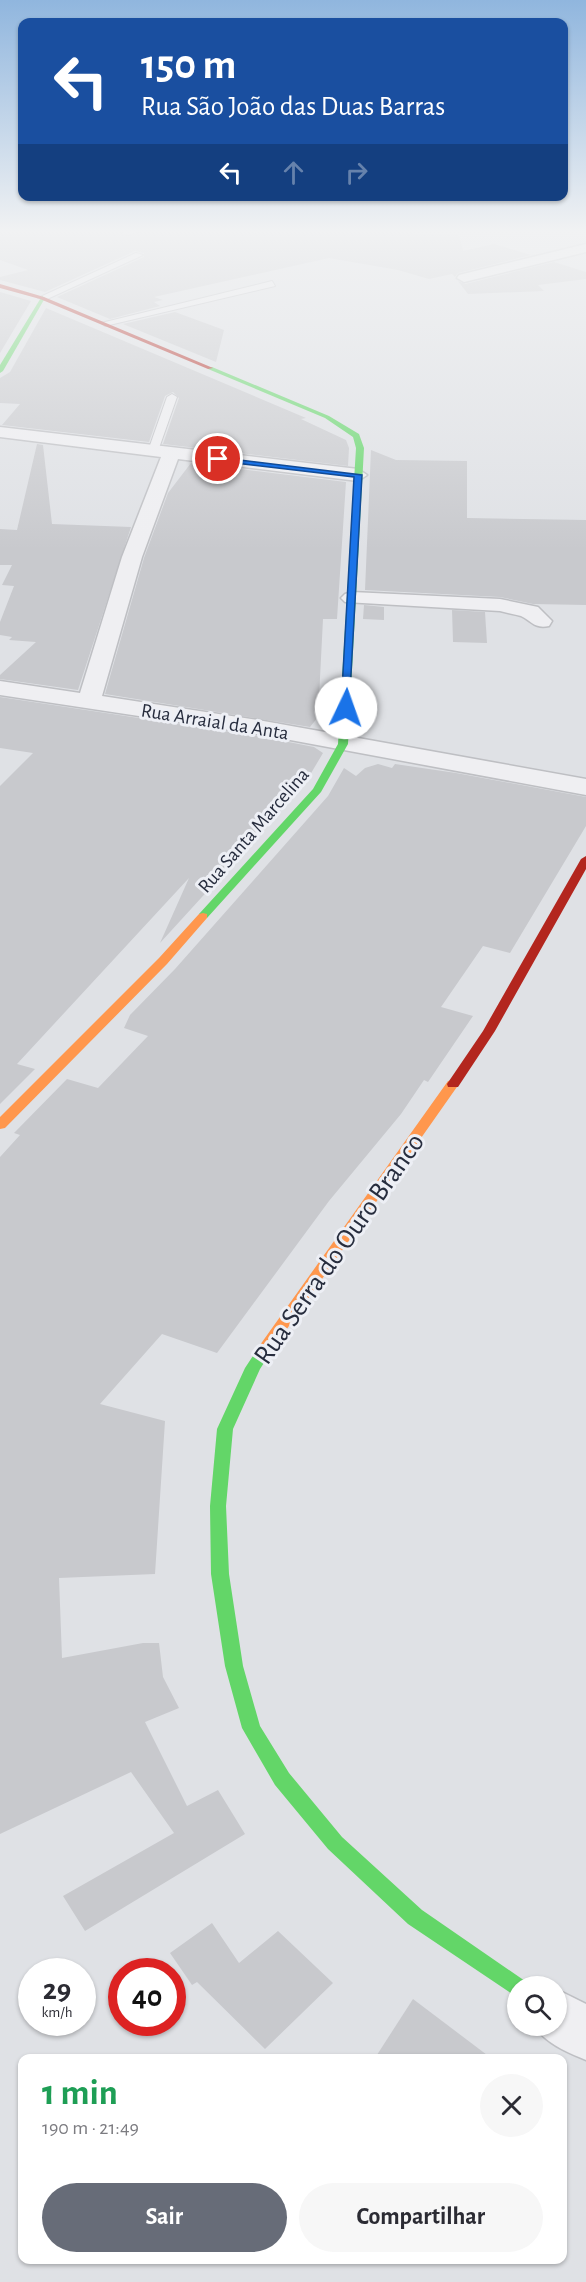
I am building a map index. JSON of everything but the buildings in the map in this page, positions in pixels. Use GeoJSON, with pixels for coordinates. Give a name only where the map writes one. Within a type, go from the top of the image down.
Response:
{"type":"FeatureCollection","features":[{"type":"Feature","properties":{"kind":"street"},"geometry":{"type":"LineString","coordinates":[[0,371],[20,336]]}},
{"type":"Feature","properties":{"kind":"street","name":"Rua Santa Marcelina"},"geometry":{"type":"LineString","coordinates":[[0,1125],[163,960],[293,817],[317,790],[343,744],[360,448],[356,436],[345,426],[136,336]]}},
{"type":"Feature","properties":{"kind":"street"},"geometry":{"type":"LineString","coordinates":[[0,432],[358,475]]}},
{"type":"Feature","properties":{"kind":"street"},"geometry":{"type":"LineString","coordinates":[[89,701],[162,452]]}},
{"type":"Feature","properties":{"kind":"street"},"geometry":{"type":"LineString","coordinates":[[352,598],[500,605],[530,612],[541,621]]}},
{"type":"Feature","properties":{"kind":"street","name":"Rua Arraial da Anta"},"geometry":{"type":"LineString","coordinates":[[0,688],[258,727],[586,787]]}},
{"type":"Feature","properties":{"kind":"street","name":"Rua Serra do Ouro Branco"},"geometry":{"type":"LineString","coordinates":[[507,1980],[415,1917],[335,1843],[282,1779],[251,1728],[234,1666],[220,1574],[218,1506],[225,1429],[253,1368],[279,1325],[419,1134],[489,1031],[586,859]]}},
{"type":"Feature","properties":{"kind":"street"},"geometry":{"type":"LineString","coordinates":[[567,2021],[586,2034]]}},
{"type":"Feature","properties":{"kind":"lane"},"geometry":{"type":"LineString","coordinates":[[162,452],[172,397]]}},
{"type":"Feature","properties":{"kind":"traffic: fast"},"geometry":{"type":"LineString","coordinates":[[0,371],[20,336]]}},
{"type":"Feature","properties":{"kind":"traffic: fast"},"geometry":{"type":"LineString","coordinates":[[203,916],[317,790],[343,744],[360,448],[356,436],[327,417],[210,368]]}},
{"type":"Feature","properties":{"kind":"traffic: fast"},"geometry":{"type":"LineString","coordinates":[[265,1349],[253,1368],[225,1429],[218,1506],[220,1574],[234,1666],[251,1728],[282,1779],[335,1843],[415,1917],[507,1980]]}},
{"type":"Feature","properties":{"kind":"traffic: slow"},"geometry":{"type":"LineString","coordinates":[[0,1125],[163,961],[203,916]]}},
{"type":"Feature","properties":{"kind":"traffic: slow"},"geometry":{"type":"LineString","coordinates":[[265,1349],[453,1084]]}},
{"type":"Feature","properties":{"kind":"traffic: jam"},"geometry":{"type":"LineString","coordinates":[[134,336],[210,368]]}},
{"type":"Feature","properties":{"kind":"traffic: jam"},"geometry":{"type":"LineString","coordinates":[[453,1084],[489,1031],[586,859]]}},
{"type":"Feature","properties":{"kind":"route"},"geometry":{"type":"LineString","coordinates":[[218,459],[358,475],[346,708]]}}]}
